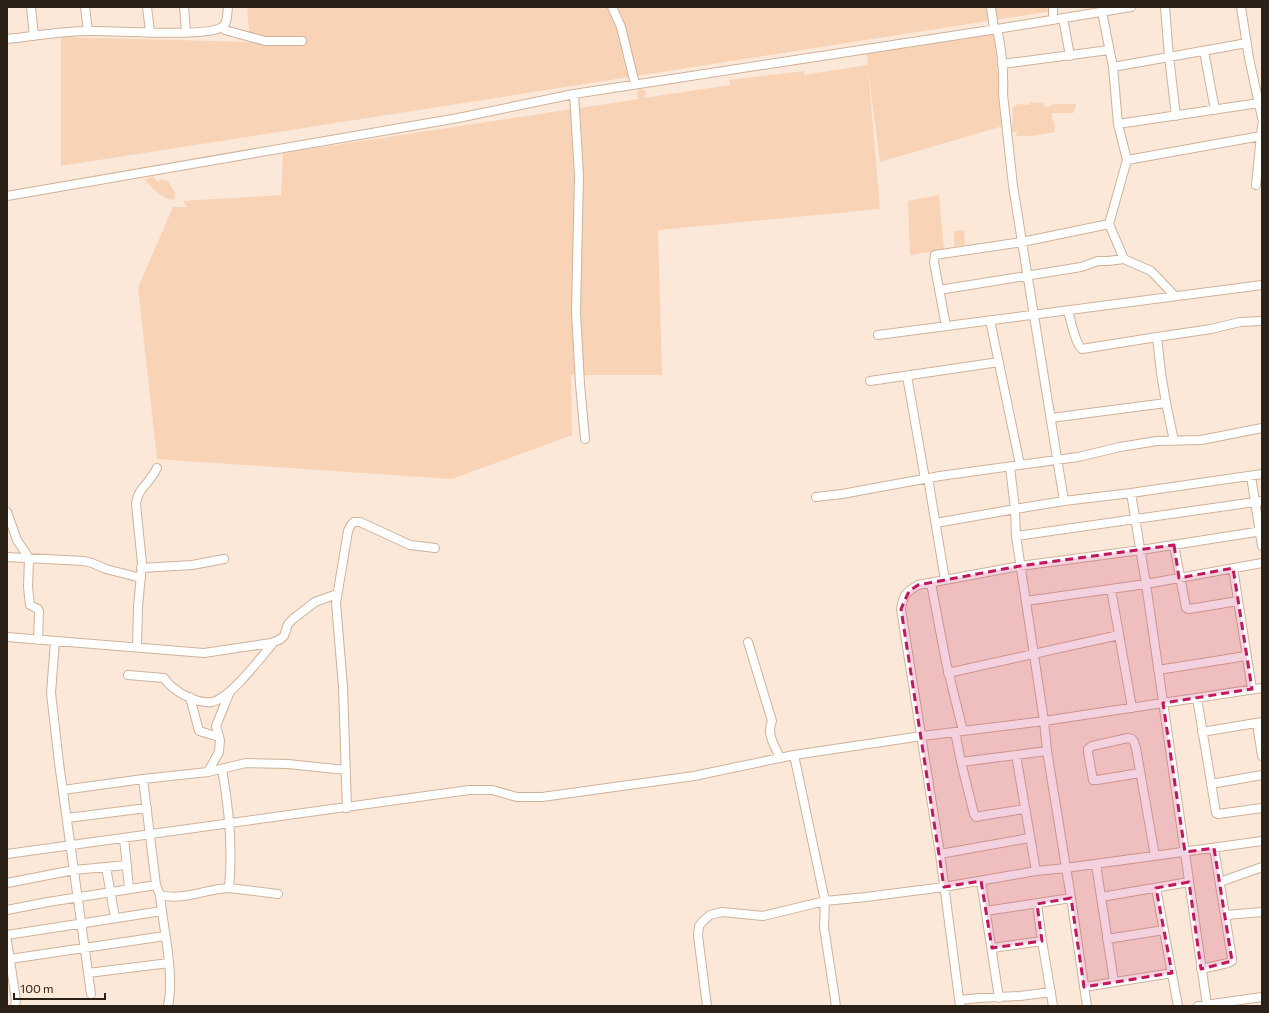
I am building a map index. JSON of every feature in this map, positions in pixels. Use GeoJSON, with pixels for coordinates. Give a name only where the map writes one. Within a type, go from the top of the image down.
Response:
{"type":"FeatureCollection","features":[{"type":"Feature","properties":{"kind":"street"},"geometry":{"type":"LineString","coordinates":[[31,7],[34,36]]}},
{"type":"Feature","properties":{"kind":"street"},"geometry":{"type":"LineString","coordinates":[[85,7],[88,31]]}},
{"type":"Feature","properties":{"kind":"street"},"geometry":{"type":"LineString","coordinates":[[147,7],[150,32]]}},
{"type":"Feature","properties":{"kind":"street"},"geometry":{"type":"LineString","coordinates":[[184,7],[186,32]]}},
{"type":"Feature","properties":{"kind":"street"},"geometry":{"type":"LineString","coordinates":[[7,39],[88,31],[186,32],[212,30],[222,27],[226,21],[228,7]]}},
{"type":"Feature","properties":{"kind":"street"},"geometry":{"type":"LineString","coordinates":[[612,7],[621,27],[635,84]]}},
{"type":"Feature","properties":{"kind":"street"},"geometry":{"type":"LineString","coordinates":[[991,7],[1001,45],[1003,94],[1010,158],[1022,242],[1035,314],[1064,501]]}},
{"type":"Feature","properties":{"kind":"street"},"geometry":{"type":"LineString","coordinates":[[1053,7],[1053,19]]}},
{"type":"Feature","properties":{"kind":"street"},"geometry":{"type":"LineString","coordinates":[[7,196],[458,118],[574,94],[1131,7]]}},
{"type":"Feature","properties":{"kind":"street"},"geometry":{"type":"LineString","coordinates":[[1166,7],[1169,57],[1176,116]]}},
{"type":"Feature","properties":{"kind":"street"},"geometry":{"type":"LineString","coordinates":[[1241,7],[1262,118]]}},
{"type":"Feature","properties":{"kind":"street"},"geometry":{"type":"LineString","coordinates":[[1102,12],[1112,67],[1118,124],[1127,160],[1109,224],[1124,259]]}},
{"type":"Feature","properties":{"kind":"street"},"geometry":{"type":"LineString","coordinates":[[1063,18],[1070,56]]}},
{"type":"Feature","properties":{"kind":"street"},"geometry":{"type":"LineString","coordinates":[[222,27],[225,30],[265,41],[302,41]]}},
{"type":"Feature","properties":{"kind":"street"},"geometry":{"type":"LineString","coordinates":[[1112,67],[1247,43]]}},
{"type":"Feature","properties":{"kind":"street"},"geometry":{"type":"LineString","coordinates":[[1002,64],[1109,50]]}},
{"type":"Feature","properties":{"kind":"street"},"geometry":{"type":"LineString","coordinates":[[1204,51],[1215,110]]}},
{"type":"Feature","properties":{"kind":"street"},"geometry":{"type":"LineString","coordinates":[[574,94],[579,175],[576,312],[585,439]]}},
{"type":"Feature","properties":{"kind":"street"},"geometry":{"type":"LineString","coordinates":[[1118,124],[1259,103]]}},
{"type":"Feature","properties":{"kind":"street"},"geometry":{"type":"LineString","coordinates":[[1256,184],[1262,125]]}},
{"type":"Feature","properties":{"kind":"street"},"geometry":{"type":"LineString","coordinates":[[1127,160],[1261,136]]}},
{"type":"Feature","properties":{"kind":"street"},"geometry":{"type":"LineString","coordinates":[[946,326],[934,262],[934,258],[938,254],[1022,242],[1109,224]]}},
{"type":"Feature","properties":{"kind":"street"},"geometry":{"type":"LineString","coordinates":[[939,290],[1080,267],[1098,261],[1124,259],[1151,271],[1174,295]]}},
{"type":"Feature","properties":{"kind":"street"},"geometry":{"type":"LineString","coordinates":[[878,335],[1068,311],[1174,295],[1262,285]]}},
{"type":"Feature","properties":{"kind":"street"},"geometry":{"type":"LineString","coordinates":[[1068,311],[1079,347],[1082,349],[1212,329],[1240,322],[1262,321]]}},
{"type":"Feature","properties":{"kind":"street"},"geometry":{"type":"LineString","coordinates":[[990,320],[1020,465]]}},
{"type":"Feature","properties":{"kind":"street"},"geometry":{"type":"LineString","coordinates":[[1157,337],[1160,373],[1174,441]]}},
{"type":"Feature","properties":{"kind":"street"},"geometry":{"type":"LineString","coordinates":[[870,381],[999,362]]}},
{"type":"Feature","properties":{"kind":"street"},"geometry":{"type":"LineString","coordinates":[[907,376],[926,479],[936,523],[945,580]]}},
{"type":"Feature","properties":{"kind":"street"},"geometry":{"type":"LineString","coordinates":[[1051,418],[1166,403]]}},
{"type":"Feature","properties":{"kind":"street"},"geometry":{"type":"LineString","coordinates":[[816,497],[1078,457],[1120,447],[1157,441],[1201,440],[1262,428]]}},
{"type":"Feature","properties":{"kind":"street"},"geometry":{"type":"LineString","coordinates":[[1010,467],[1020,566],[1087,1006]]}},
{"type":"Feature","properties":{"kind":"street"},"geometry":{"type":"LineString","coordinates":[[137,647],[138,607],[142,568],[136,504],[139,491],[150,480],[158,468]]}},
{"type":"Feature","properties":{"kind":"street"},"geometry":{"type":"LineString","coordinates":[[936,523],[1064,501],[1262,474]]}},
{"type":"Feature","properties":{"kind":"street"},"geometry":{"type":"LineString","coordinates":[[1251,476],[1259,501],[1262,546]]}},
{"type":"Feature","properties":{"kind":"street"},"geometry":{"type":"LineString","coordinates":[[1131,493],[1141,550],[1207,1005]]}},
{"type":"Feature","properties":{"kind":"street"},"geometry":{"type":"LineString","coordinates":[[1016,536],[1259,501]]}},
{"type":"Feature","properties":{"kind":"street"},"geometry":{"type":"LineString","coordinates":[[7,512],[17,540],[29,558],[29,597],[30,604],[39,611],[38,640]]}},
{"type":"Feature","properties":{"kind":"street"},"geometry":{"type":"LineString","coordinates":[[347,808],[343,687],[336,611],[337,594],[348,531],[354,522],[360,522],[410,545],[435,548]]}},
{"type":"Feature","properties":{"kind":"street"},"geometry":{"type":"LineString","coordinates":[[1050,992],[999,998],[979,998],[960,1003],[940,854],[901,609],[903,598],[909,591],[918,585],[1020,566],[1141,550],[1261,531]]}},
{"type":"Feature","properties":{"kind":"street"},"geometry":{"type":"LineString","coordinates":[[1174,545],[1185,606],[1188,609],[1238,601]]}},
{"type":"Feature","properties":{"kind":"street"},"geometry":{"type":"LineString","coordinates":[[7,557],[92,562],[106,569],[141,578]]}},
{"type":"Feature","properties":{"kind":"street"},"geometry":{"type":"LineString","coordinates":[[142,568],[192,565],[224,559]]}},
{"type":"Feature","properties":{"kind":"street"},"geometry":{"type":"LineString","coordinates":[[1026,602],[1146,584],[1262,563]]}},
{"type":"Feature","properties":{"kind":"street"},"geometry":{"type":"LineString","coordinates":[[1233,568],[1252,689]]}},
{"type":"Feature","properties":{"kind":"street"},"geometry":{"type":"LineString","coordinates":[[931,583],[959,732],[961,762],[972,810],[976,817],[1024,809]]}},
{"type":"Feature","properties":{"kind":"street"},"geometry":{"type":"LineString","coordinates":[[1111,589],[1132,708]]}},
{"type":"Feature","properties":{"kind":"street"},"geometry":{"type":"LineString","coordinates":[[7,637],[204,652],[279,640],[284,636],[288,624],[315,602],[337,594]]}},
{"type":"Feature","properties":{"kind":"street"},"geometry":{"type":"LineString","coordinates":[[948,673],[1119,635]]}},
{"type":"Feature","properties":{"kind":"street"},"geometry":{"type":"LineString","coordinates":[[55,641],[51,693],[70,846],[91,994]]}},
{"type":"Feature","properties":{"kind":"street"},"geometry":{"type":"LineString","coordinates":[[208,772],[219,752],[219,737],[216,726],[229,694],[274,642]]}},
{"type":"Feature","properties":{"kind":"street"},"geometry":{"type":"LineString","coordinates":[[748,642],[772,721],[769,728],[770,735],[780,758]]}},
{"type":"Feature","properties":{"kind":"street"},"geometry":{"type":"LineString","coordinates":[[1158,670],[1246,656]]}},
{"type":"Feature","properties":{"kind":"street"},"geometry":{"type":"LineString","coordinates":[[128,675],[164,678],[175,689],[201,702],[214,702],[229,694]]}},
{"type":"Feature","properties":{"kind":"street"},"geometry":{"type":"LineString","coordinates":[[7,854],[469,790],[492,790],[517,797],[542,797],[694,776],[794,755],[922,736],[1044,721],[1262,688]]}},
{"type":"Feature","properties":{"kind":"street"},"geometry":{"type":"LineString","coordinates":[[190,697],[199,731],[219,737]]}},
{"type":"Feature","properties":{"kind":"street"},"geometry":{"type":"LineString","coordinates":[[1197,698],[1217,814],[1262,808]]}},
{"type":"Feature","properties":{"kind":"street"},"geometry":{"type":"LineString","coordinates":[[1202,732],[1259,723],[1262,756]]}},
{"type":"Feature","properties":{"kind":"street"},"geometry":{"type":"LineString","coordinates":[[1140,773],[1093,780],[1088,749],[1092,746],[1128,738],[1132,739],[1134,742],[1140,773],[1155,856]]}},
{"type":"Feature","properties":{"kind":"street"},"geometry":{"type":"LineString","coordinates":[[961,762],[1047,751]]}},
{"type":"Feature","properties":{"kind":"street"},"geometry":{"type":"LineString","coordinates":[[794,755],[825,901],[824,926],[836,1006]]}},
{"type":"Feature","properties":{"kind":"street"},"geometry":{"type":"LineString","coordinates":[[1016,756],[1029,838],[1036,871]]}},
{"type":"Feature","properties":{"kind":"street"},"geometry":{"type":"LineString","coordinates":[[63,790],[208,772],[246,763],[293,764],[346,770]]}},
{"type":"Feature","properties":{"kind":"street"},"geometry":{"type":"LineString","coordinates":[[222,768],[230,824],[231,870],[229,888]]}},
{"type":"Feature","properties":{"kind":"street"},"geometry":{"type":"LineString","coordinates":[[1211,784],[1262,775]]}},
{"type":"Feature","properties":{"kind":"street"},"geometry":{"type":"LineString","coordinates":[[143,779],[156,885],[160,895],[169,963],[170,989],[168,1006]]}},
{"type":"Feature","properties":{"kind":"street"},"geometry":{"type":"LineString","coordinates":[[67,818],[147,808]]}},
{"type":"Feature","properties":{"kind":"street"},"geometry":{"type":"LineString","coordinates":[[124,838],[129,888]]}},
{"type":"Feature","properties":{"kind":"street"},"geometry":{"type":"LineString","coordinates":[[940,854],[1029,838]]}},
{"type":"Feature","properties":{"kind":"street"},"geometry":{"type":"LineString","coordinates":[[707,1006],[698,936],[699,926],[710,915],[722,912],[763,916],[825,901],[944,887],[1036,871],[1262,841]]}},
{"type":"Feature","properties":{"kind":"street"},"geometry":{"type":"LineString","coordinates":[[1201,969],[1232,961],[1226,915],[1214,848]]}},
{"type":"Feature","properties":{"kind":"street"},"geometry":{"type":"LineString","coordinates":[[1096,864],[1114,982]]}},
{"type":"Feature","properties":{"kind":"street"},"geometry":{"type":"LineString","coordinates":[[7,883],[74,870],[127,865]]}},
{"type":"Feature","properties":{"kind":"street"},"geometry":{"type":"LineString","coordinates":[[106,867],[115,918]]}},
{"type":"Feature","properties":{"kind":"street"},"geometry":{"type":"LineString","coordinates":[[1220,882],[1262,867]]}},
{"type":"Feature","properties":{"kind":"street"},"geometry":{"type":"LineString","coordinates":[[981,881],[999,998]]}},
{"type":"Feature","properties":{"kind":"street"},"geometry":{"type":"LineString","coordinates":[[1101,897],[1189,882]]}},
{"type":"Feature","properties":{"kind":"street"},"geometry":{"type":"LineString","coordinates":[[7,910],[129,888],[156,885]]}},
{"type":"Feature","properties":{"kind":"street"},"geometry":{"type":"LineString","coordinates":[[160,895],[186,896],[216,889],[229,888],[278,894]]}},
{"type":"Feature","properties":{"kind":"street"},"geometry":{"type":"LineString","coordinates":[[1156,888],[1178,1006]]}},
{"type":"Feature","properties":{"kind":"street"},"geometry":{"type":"LineString","coordinates":[[986,911],[1071,898]]}},
{"type":"Feature","properties":{"kind":"street"},"geometry":{"type":"LineString","coordinates":[[1037,904],[1053,1006]]}},
{"type":"Feature","properties":{"kind":"street"},"geometry":{"type":"LineString","coordinates":[[7,935],[162,911]]}},
{"type":"Feature","properties":{"kind":"street"},"geometry":{"type":"LineString","coordinates":[[1226,915],[1262,912]]}},
{"type":"Feature","properties":{"kind":"street"},"geometry":{"type":"LineString","coordinates":[[1107,939],[1164,930]]}},
{"type":"Feature","properties":{"kind":"street"},"geometry":{"type":"LineString","coordinates":[[10,959],[165,936]]}},
{"type":"Feature","properties":{"kind":"street"},"geometry":{"type":"LineString","coordinates":[[7,941],[16,1000],[15,1006]]}},
{"type":"Feature","properties":{"kind":"street"},"geometry":{"type":"LineString","coordinates":[[992,948],[1042,941]]}},
{"type":"Feature","properties":{"kind":"street"},"geometry":{"type":"LineString","coordinates":[[88,973],[169,963]]}},
{"type":"Feature","properties":{"kind":"street"},"geometry":{"type":"LineString","coordinates":[[1084,987],[1172,972]]}},
{"type":"Feature","properties":{"kind":"street"},"geometry":{"type":"LineString","coordinates":[[1198,1006],[1218,1005],[1262,997]]}},
{"type":"Feature","properties":{"kind":"highlighted area"},"geometry":{"type":"Polygon","coordinates":[[[1174,545],[1179,578],[1233,568],[1252,689],[1163,703],[1185,852],[1214,848],[1232,961],[1201,969],[1189,882],[1156,888],[1172,973],[1084,987],[1071,898],[1037,904],[1042,941],[992,948],[981,881],[944,887],[901,609],[909,591],[918,585],[1020,566],[1174,545]]]}},
{"type":"Feature","properties":{"kind":"shaded area"},"geometry":{"type":"Polygon","coordinates":[[[247,7],[1052,7],[1052,11],[61,166],[61,37],[250,42],[247,7]]]}},
{"type":"Feature","properties":{"kind":"shaded area"},"geometry":{"type":"Polygon","coordinates":[[[994,34],[1003,126],[880,162],[868,69],[880,209],[658,230],[662,375],[571,375],[572,435],[452,479],[157,459],[138,288],[173,207],[187,207],[183,201],[281,195],[283,153],[639,99],[637,92],[639,89],[644,90],[646,93],[644,98],[730,85],[729,80],[805,71],[803,75],[868,65],[866,48],[994,34]]]}},
{"type":"Feature","properties":{"kind":"shaded area"},"geometry":{"type":"Polygon","coordinates":[[[1031,101],[1033,103],[1043,102],[1044,106],[1048,107],[1053,104],[1076,104],[1073,113],[1052,113],[1052,121],[1054,121],[1055,132],[1031,136],[1016,136],[1017,131],[1012,132],[1013,107],[1016,107],[1016,104],[1029,105],[1031,101]]]}},
{"type":"Feature","properties":{"kind":"shaded area"},"geometry":{"type":"Polygon","coordinates":[[[153,176],[157,182],[162,179],[168,181],[175,193],[174,200],[165,198],[154,190],[145,180],[153,176]]]}},
{"type":"Feature","properties":{"kind":"shaded area"},"geometry":{"type":"Polygon","coordinates":[[[939,195],[944,250],[910,255],[908,201],[939,195]]]}},
{"type":"Feature","properties":{"kind":"shaded area"},"geometry":{"type":"Polygon","coordinates":[[[964,230],[965,246],[954,246],[954,231],[964,230]]]}}]}
